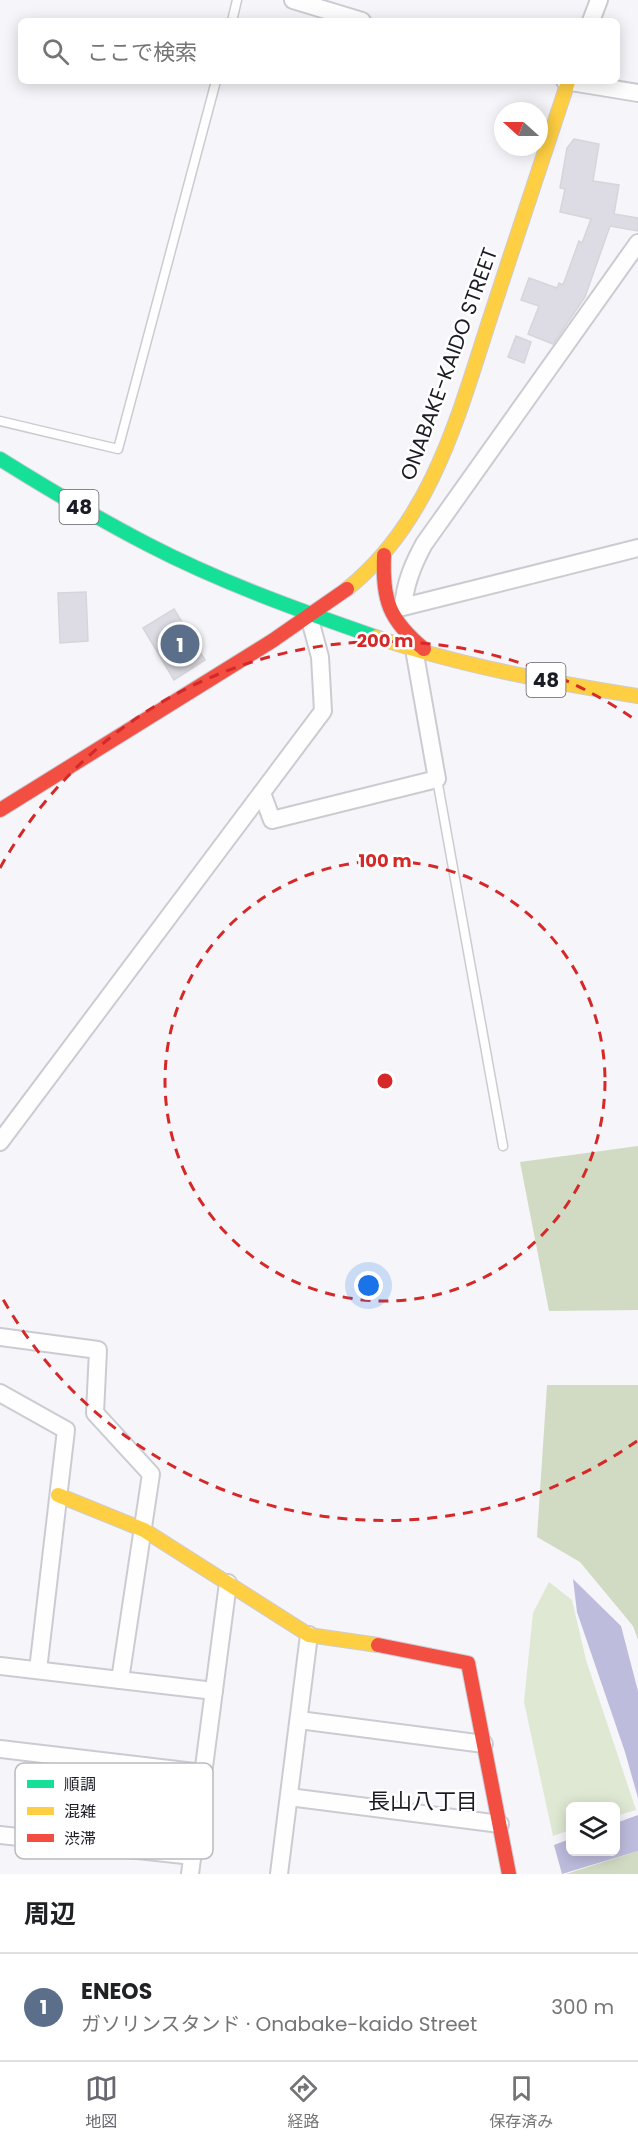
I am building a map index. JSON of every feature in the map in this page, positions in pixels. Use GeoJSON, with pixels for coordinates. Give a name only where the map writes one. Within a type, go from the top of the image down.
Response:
{"type":"FeatureCollection","features":[{"type":"Feature","properties":{"kind":"street"},"geometry":{"type":"LineString","coordinates":[[293,0],[352,18]]}},
{"type":"Feature","properties":{"kind":"street"},"geometry":{"type":"LineString","coordinates":[[592,18],[599,0]]}},
{"type":"Feature","properties":{"kind":"street","name":"ONABAKE-KAIDO STREET"},"geometry":{"type":"LineString","coordinates":[[0,810],[262,648],[350,586],[384,555],[403,530],[436,471],[469,382],[566,84]]}},
{"type":"Feature","properties":{"kind":"street"},"geometry":{"type":"LineString","coordinates":[[585,84],[638,93]]}},
{"type":"Feature","properties":{"kind":"street"},"geometry":{"type":"LineString","coordinates":[[638,243],[424,544],[409,575],[404,591],[403,607],[638,548]]}},
{"type":"Feature","properties":{"kind":"street","name":"48"},"geometry":{"type":"LineString","coordinates":[[0,459],[59,496],[161,550],[240,588],[309,616],[432,654],[520,675],[638,696]]}},
{"type":"Feature","properties":{"kind":"street"},"geometry":{"type":"LineString","coordinates":[[403,530],[424,544]]}},
{"type":"Feature","properties":{"kind":"street"},"geometry":{"type":"LineString","coordinates":[[384,555],[382,580],[390,613],[396,623],[432,654]]}},
{"type":"Feature","properties":{"kind":"street"},"geometry":{"type":"LineString","coordinates":[[0,1142],[323,711],[320,657],[309,616]]}},
{"type":"Feature","properties":{"kind":"street"},"geometry":{"type":"LineString","coordinates":[[262,793],[272,820],[437,779],[414,649]]}},
{"type":"Feature","properties":{"kind":"street"},"geometry":{"type":"LineString","coordinates":[[0,1337],[98,1350],[95,1413],[151,1474],[120,1680]]}},
{"type":"Feature","properties":{"kind":"street"},"geometry":{"type":"LineString","coordinates":[[0,1393],[66,1430],[38,1670]]}},
{"type":"Feature","properties":{"kind":"street"},"geometry":{"type":"LineString","coordinates":[[58,1495],[144,1530],[309,1635],[365,1643],[468,1663],[509,1874]]}},
{"type":"Feature","properties":{"kind":"street"},"geometry":{"type":"LineString","coordinates":[[204,1763],[228,1583]]}},
{"type":"Feature","properties":{"kind":"street"},"geometry":{"type":"LineString","coordinates":[[279,1874],[309,1635]]}},
{"type":"Feature","properties":{"kind":"street"},"geometry":{"type":"LineString","coordinates":[[0,1666],[214,1691]]}},
{"type":"Feature","properties":{"kind":"street"},"geometry":{"type":"LineString","coordinates":[[299,1720],[484,1744]]}},
{"type":"Feature","properties":{"kind":"street"},"geometry":{"type":"LineString","coordinates":[[0,1749],[118,1763]]}},
{"type":"Feature","properties":{"kind":"street"},"geometry":{"type":"LineString","coordinates":[[289,1797],[500,1824]]}},
{"type":"Feature","properties":{"kind":"street"},"geometry":{"type":"LineString","coordinates":[[0,1835],[15,1837]]}},
{"type":"Feature","properties":{"kind":"street"},"geometry":{"type":"LineString","coordinates":[[190,1874],[192,1859]]}},
{"type":"Feature","properties":{"kind":"lane"},"geometry":{"type":"LineString","coordinates":[[233,18],[237,0]]}},
{"type":"Feature","properties":{"kind":"lane"},"geometry":{"type":"LineString","coordinates":[[0,421],[118,449],[215,84]]}},
{"type":"Feature","properties":{"kind":"lane"},"geometry":{"type":"LineString","coordinates":[[437,779],[503,1146]]}},
{"type":"Feature","properties":{"kind":"green space"},"geometry":{"type":"Polygon","coordinates":[[[638,1146],[638,1310],[549,1311],[520,1162],[638,1146]]]}},
{"type":"Feature","properties":{"kind":"green space"},"geometry":{"type":"Polygon","coordinates":[[[547,1385],[638,1385],[638,1640],[633,1626],[580,1562],[537,1537],[547,1385]]]}},
{"type":"Feature","properties":{"kind":"green space"},"geometry":{"type":"Polygon","coordinates":[[[549,1582],[572,1600],[586,1660],[636,1810],[620,1815],[620,1802],[566,1802],[566,1831],[553,1836],[524,1702],[533,1613],[549,1582]]]}},
{"type":"Feature","properties":{"kind":"green space"},"geometry":{"type":"Polygon","coordinates":[[[638,1851],[638,1874],[566,1874],[638,1851]]]}},
{"type":"Feature","properties":{"kind":"water"},"geometry":{"type":"Polygon","coordinates":[[[573,1579],[621,1626],[638,1691],[638,1798],[625,1752],[577,1612],[573,1579]]]}},
{"type":"Feature","properties":{"kind":"water"},"geometry":{"type":"Polygon","coordinates":[[[638,1815],[638,1851],[562,1874],[554,1845],[566,1840],[566,1856],[620,1856],[620,1822],[638,1815]]]}},
{"type":"Feature","properties":{"kind":"building"},"geometry":{"type":"Polygon","coordinates":[[[574,139],[599,144],[593,181],[619,185],[614,214],[638,218],[638,231],[610,226],[585,297],[553,344],[528,334],[539,306],[521,300],[529,278],[557,288],[559,283],[563,285],[579,241],[582,243],[591,219],[560,212],[565,189],[560,188],[567,148],[574,139]]]}},
{"type":"Feature","properties":{"kind":"building"},"geometry":{"type":"Polygon","coordinates":[[[516,336],[531,342],[524,363],[508,357],[516,336]]]}},
{"type":"Feature","properties":{"kind":"building"},"geometry":{"type":"Polygon","coordinates":[[[86,592],[88,641],[60,643],[58,593],[86,592]]]}},
{"type":"Feature","properties":{"kind":"building"},"geometry":{"type":"Polygon","coordinates":[[[174,609],[205,660],[174,680],[143,628],[174,609]]]}},
{"type":"Feature","properties":{"kind":"traffic: fast"},"geometry":{"type":"LineString","coordinates":[[0,459],[91,514],[175,558],[260,595],[376,637]]}},
{"type":"Feature","properties":{"kind":"traffic: slow"},"geometry":{"type":"LineString","coordinates":[[347,589],[377,561],[402,529],[424,495],[441,458],[470,381],[567,84]]}},
{"type":"Feature","properties":{"kind":"traffic: slow"},"geometry":{"type":"LineString","coordinates":[[376,637],[506,672],[638,696]]}},
{"type":"Feature","properties":{"kind":"traffic: slow"},"geometry":{"type":"LineString","coordinates":[[58,1495],[144,1530],[309,1635],[378,1645]]}},
{"type":"Feature","properties":{"kind":"traffic: jam"},"geometry":{"type":"LineString","coordinates":[[384,555],[384,585],[390,608],[403,628],[424,649]]}},
{"type":"Feature","properties":{"kind":"traffic: jam"},"geometry":{"type":"LineString","coordinates":[[0,810],[272,641],[347,589]]}},
{"type":"Feature","properties":{"kind":"traffic: jam"},"geometry":{"type":"LineString","coordinates":[[378,1645],[468,1663],[509,1874]]}},
{"type":"Feature","properties":{"kind":"place","name":"ENEOS"},"geometry":{"type":"Point","coordinates":[180,644]}},
{"type":"Feature","properties":{"kind":"district","name":"長山八丁目"},"geometry":{"type":"Point","coordinates":[423,1801]}}]}
